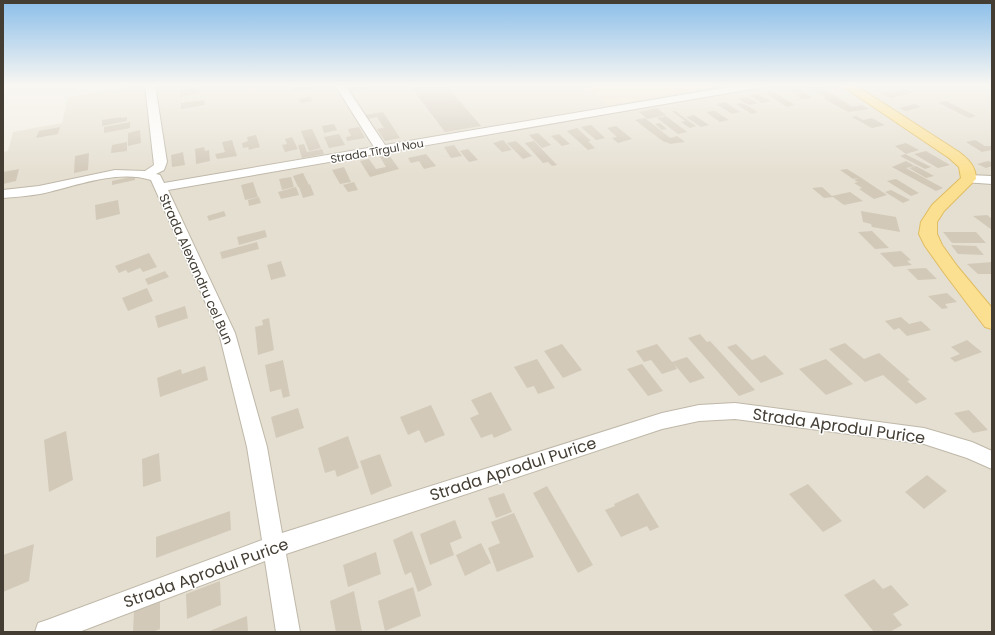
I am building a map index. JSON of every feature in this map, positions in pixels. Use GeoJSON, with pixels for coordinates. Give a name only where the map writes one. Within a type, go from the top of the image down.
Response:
{"type":"FeatureCollection","features":[{"type":"Feature","properties":{"kind":"main road"},"geometry":{"type":"LineString","coordinates":[[892,115],[954,155],[965,164],[969,172],[968,179],[938,208],[929,222],[928,234],[934,246],[951,270],[992,322]]}},
{"type":"Feature","properties":{"kind":"street"},"geometry":{"type":"LineString","coordinates":[[154,115],[161,162],[155,181]]}},
{"type":"Feature","properties":{"kind":"street"},"geometry":{"type":"LineString","coordinates":[[359,115],[382,150]]}},
{"type":"Feature","properties":{"kind":"street","name":"Strada Tîrgul Nou"},"geometry":{"type":"LineString","coordinates":[[3,194],[38,191],[129,173],[155,181],[382,150],[587,115]]}},
{"type":"Feature","properties":{"kind":"street"},"geometry":{"type":"LineString","coordinates":[[968,179],[992,180]]}},
{"type":"Feature","properties":{"kind":"street","name":"Strada Alexandru cel Bun"},"geometry":{"type":"LineString","coordinates":[[155,181],[228,333],[257,448],[288,632]]}},
{"type":"Feature","properties":{"kind":"street","name":"Strada Aprodul Purice"},"geometry":{"type":"LineString","coordinates":[[47,632],[273,547],[662,421],[699,413],[735,411],[924,436],[972,451],[992,460]]}},
{"type":"Feature","properties":{"kind":"shaded area"},"geometry":{"type":"Polygon","coordinates":[[[64,115],[992,115],[992,632],[3,632],[3,152],[8,151],[13,132],[62,123],[64,115]]]}},
{"type":"Feature","properties":{"kind":"building"},"geometry":{"type":"Polygon","coordinates":[[[365,115],[385,115],[400,138],[385,141],[377,129],[384,128],[377,117],[368,119],[365,115]]]}},
{"type":"Feature","properties":{"kind":"building"},"geometry":{"type":"Polygon","coordinates":[[[432,115],[471,115],[481,126],[445,132],[432,115]]]}},
{"type":"Feature","properties":{"kind":"building"},"geometry":{"type":"Polygon","coordinates":[[[642,115],[666,115],[648,119],[642,115]]]}},
{"type":"Feature","properties":{"kind":"building"},"geometry":{"type":"Polygon","coordinates":[[[677,115],[680,115],[696,126],[690,128],[681,122],[685,121],[677,115]]]}},
{"type":"Feature","properties":{"kind":"building"},"geometry":{"type":"Polygon","coordinates":[[[694,115],[709,125],[701,127],[686,117],[694,115]]]}},
{"type":"Feature","properties":{"kind":"building"},"geometry":{"type":"Polygon","coordinates":[[[710,115],[721,115],[729,120],[720,122],[710,115]]]}},
{"type":"Feature","properties":{"kind":"building"},"geometry":{"type":"Polygon","coordinates":[[[962,115],[976,116],[969,118],[962,115]]]}},
{"type":"Feature","properties":{"kind":"building"},"geometry":{"type":"Polygon","coordinates":[[[666,116],[687,132],[678,134],[657,118],[666,116]]]}},
{"type":"Feature","properties":{"kind":"building"},"geometry":{"type":"Polygon","coordinates":[[[856,116],[863,120],[872,118],[885,125],[872,128],[852,117],[856,116]]]}},
{"type":"Feature","properties":{"kind":"building"},"geometry":{"type":"Polygon","coordinates":[[[127,117],[127,121],[102,126],[102,120],[127,117]]]}},
{"type":"Feature","properties":{"kind":"building"},"geometry":{"type":"Polygon","coordinates":[[[645,118],[670,138],[677,136],[685,142],[670,144],[664,142],[635,120],[645,118]]]}},
{"type":"Feature","properties":{"kind":"building"},"geometry":{"type":"Polygon","coordinates":[[[130,122],[130,128],[104,133],[104,127],[130,122]]]}},
{"type":"Feature","properties":{"kind":"building"},"geometry":{"type":"Polygon","coordinates":[[[660,123],[667,129],[662,130],[655,124],[660,123]]]}},
{"type":"Feature","properties":{"kind":"building"},"geometry":{"type":"Polygon","coordinates":[[[334,124],[337,130],[324,133],[322,126],[334,124]]]}},
{"type":"Feature","properties":{"kind":"building"},"geometry":{"type":"Polygon","coordinates":[[[591,125],[605,138],[596,140],[581,127],[591,125]]]}},
{"type":"Feature","properties":{"kind":"building"},"geometry":{"type":"Polygon","coordinates":[[[616,126],[632,139],[618,143],[612,138],[617,137],[607,128],[616,126]]]}},
{"type":"Feature","properties":{"kind":"building"},"geometry":{"type":"Polygon","coordinates":[[[60,127],[58,134],[36,138],[39,131],[60,127]]]}},
{"type":"Feature","properties":{"kind":"building"},"geometry":{"type":"Polygon","coordinates":[[[359,127],[365,138],[347,141],[346,137],[351,136],[348,129],[359,127]]]}},
{"type":"Feature","properties":{"kind":"building"},"geometry":{"type":"Polygon","coordinates":[[[577,128],[591,141],[588,141],[595,148],[588,150],[567,131],[577,128]]]}},
{"type":"Feature","properties":{"kind":"building"},"geometry":{"type":"Polygon","coordinates":[[[312,129],[321,148],[309,151],[301,131],[312,129]]]}},
{"type":"Feature","properties":{"kind":"building"},"geometry":{"type":"Polygon","coordinates":[[[140,130],[141,143],[128,146],[128,133],[140,130]]]}},
{"type":"Feature","properties":{"kind":"building"},"geometry":{"type":"Polygon","coordinates":[[[538,133],[551,145],[542,148],[529,135],[538,133]]]}},
{"type":"Feature","properties":{"kind":"building"},"geometry":{"type":"Polygon","coordinates":[[[339,134],[345,145],[329,148],[324,137],[339,134]]]}},
{"type":"Feature","properties":{"kind":"building"},"geometry":{"type":"Polygon","coordinates":[[[559,134],[570,144],[562,146],[551,136],[559,134]]]}},
{"type":"Feature","properties":{"kind":"building"},"geometry":{"type":"Polygon","coordinates":[[[256,135],[260,147],[249,150],[248,147],[243,148],[242,143],[248,141],[247,137],[256,135]]]}},
{"type":"Feature","properties":{"kind":"building"},"geometry":{"type":"Polygon","coordinates":[[[292,137],[298,149],[285,152],[282,145],[287,144],[285,139],[292,137]]]}},
{"type":"Feature","properties":{"kind":"building"},"geometry":{"type":"Polygon","coordinates":[[[232,140],[237,156],[217,159],[215,154],[225,152],[222,142],[232,140]]]}},
{"type":"Feature","properties":{"kind":"building"},"geometry":{"type":"Polygon","coordinates":[[[503,140],[512,150],[502,152],[493,143],[503,140]]]}},
{"type":"Feature","properties":{"kind":"building"},"geometry":{"type":"Polygon","coordinates":[[[975,140],[985,146],[992,146],[992,150],[982,152],[966,142],[975,140]]]}},
{"type":"Feature","properties":{"kind":"building"},"geometry":{"type":"Polygon","coordinates":[[[516,141],[532,156],[523,159],[507,143],[516,141]]]}},
{"type":"Feature","properties":{"kind":"building"},"geometry":{"type":"Polygon","coordinates":[[[534,141],[557,165],[552,166],[548,162],[543,163],[525,143],[534,141]]]}},
{"type":"Feature","properties":{"kind":"building"},"geometry":{"type":"Polygon","coordinates":[[[127,142],[127,151],[111,153],[112,145],[127,142]]]}},
{"type":"Feature","properties":{"kind":"building"},"geometry":{"type":"Polygon","coordinates":[[[906,143],[919,150],[906,154],[895,146],[906,143]]]}},
{"type":"Feature","properties":{"kind":"building"},"geometry":{"type":"Polygon","coordinates":[[[304,144],[307,152],[322,149],[324,154],[302,158],[298,145],[304,144]]]}},
{"type":"Feature","properties":{"kind":"building"},"geometry":{"type":"Polygon","coordinates":[[[454,145],[462,156],[451,158],[444,147],[454,145]]]}},
{"type":"Feature","properties":{"kind":"building"},"geometry":{"type":"Polygon","coordinates":[[[204,147],[205,151],[209,150],[210,161],[196,164],[195,149],[204,147]]]}},
{"type":"Feature","properties":{"kind":"building"},"geometry":{"type":"Polygon","coordinates":[[[468,149],[478,160],[469,162],[460,151],[468,149]]]}},
{"type":"Feature","properties":{"kind":"building"},"geometry":{"type":"Polygon","coordinates":[[[926,151],[950,165],[938,168],[914,154],[926,151]]]}},
{"type":"Feature","properties":{"kind":"building"},"geometry":{"type":"Polygon","coordinates":[[[183,152],[185,165],[172,167],[171,155],[183,152]]]}},
{"type":"Feature","properties":{"kind":"building"},"geometry":{"type":"Polygon","coordinates":[[[89,153],[88,170],[74,173],[75,156],[89,153]]]}},
{"type":"Feature","properties":{"kind":"building"},"geometry":{"type":"Polygon","coordinates":[[[426,154],[436,166],[424,169],[419,161],[411,163],[408,158],[426,154]]]}},
{"type":"Feature","properties":{"kind":"building"},"geometry":{"type":"Polygon","coordinates":[[[905,154],[931,167],[925,169],[900,156],[905,154]]]}},
{"type":"Feature","properties":{"kind":"building"},"geometry":{"type":"Polygon","coordinates":[[[389,155],[399,169],[370,177],[360,161],[369,159],[376,169],[386,167],[380,157],[389,155]]]}},
{"type":"Feature","properties":{"kind":"building"},"geometry":{"type":"Polygon","coordinates":[[[906,161],[915,166],[906,168],[943,188],[936,191],[892,167],[906,161]]]}},
{"type":"Feature","properties":{"kind":"building"},"geometry":{"type":"Polygon","coordinates":[[[988,161],[992,162],[992,166],[986,168],[977,164],[988,161]]]}},
{"type":"Feature","properties":{"kind":"building"},"geometry":{"type":"Polygon","coordinates":[[[916,166],[934,176],[926,178],[909,168],[916,166]]]}},
{"type":"Feature","properties":{"kind":"building"},"geometry":{"type":"Polygon","coordinates":[[[344,167],[351,182],[340,184],[332,170],[344,167]]]}},
{"type":"Feature","properties":{"kind":"building"},"geometry":{"type":"Polygon","coordinates":[[[19,169],[16,181],[3,184],[3,172],[19,169]]]}},
{"type":"Feature","properties":{"kind":"building"},"geometry":{"type":"Polygon","coordinates":[[[847,169],[887,195],[874,199],[859,189],[862,188],[854,183],[858,182],[854,180],[858,178],[853,179],[840,170],[847,169]]]}},
{"type":"Feature","properties":{"kind":"building"},"geometry":{"type":"Polygon","coordinates":[[[303,173],[309,185],[310,184],[314,195],[303,198],[293,176],[303,173]]]}},
{"type":"Feature","properties":{"kind":"building"},"geometry":{"type":"Polygon","coordinates":[[[135,176],[135,180],[112,185],[112,181],[135,176]]]}},
{"type":"Feature","properties":{"kind":"building"},"geometry":{"type":"Polygon","coordinates":[[[291,177],[294,187],[282,190],[279,179],[291,177]]]}},
{"type":"Feature","properties":{"kind":"building"},"geometry":{"type":"Polygon","coordinates":[[[896,179],[919,193],[911,196],[887,181],[896,179]]]}},
{"type":"Feature","properties":{"kind":"building"},"geometry":{"type":"Polygon","coordinates":[[[253,182],[258,197],[245,200],[241,185],[253,182]]]}},
{"type":"Feature","properties":{"kind":"building"},"geometry":{"type":"Polygon","coordinates":[[[354,182],[358,190],[348,192],[343,185],[354,182]]]}},
{"type":"Feature","properties":{"kind":"building"},"geometry":{"type":"Polygon","coordinates":[[[296,187],[299,195],[281,199],[278,192],[296,187]]]}},
{"type":"Feature","properties":{"kind":"building"},"geometry":{"type":"Polygon","coordinates":[[[822,187],[832,196],[850,192],[863,201],[844,205],[833,197],[824,198],[812,188],[822,187]]]}},
{"type":"Feature","properties":{"kind":"building"},"geometry":{"type":"Polygon","coordinates":[[[891,190],[910,200],[903,203],[885,192],[891,190]]]}},
{"type":"Feature","properties":{"kind":"building"},"geometry":{"type":"Polygon","coordinates":[[[259,197],[261,203],[249,206],[248,200],[259,197]]]}},
{"type":"Feature","properties":{"kind":"building"},"geometry":{"type":"Polygon","coordinates":[[[118,200],[120,214],[96,220],[95,205],[118,200]]]}},
{"type":"Feature","properties":{"kind":"building"},"geometry":{"type":"Polygon","coordinates":[[[224,211],[226,216],[209,221],[207,216],[224,211]]]}},
{"type":"Feature","properties":{"kind":"building"},"geometry":{"type":"Polygon","coordinates":[[[861,211],[896,217],[900,232],[872,227],[871,224],[863,222],[861,211]]]}},
{"type":"Feature","properties":{"kind":"building"},"geometry":{"type":"Polygon","coordinates":[[[987,215],[992,219],[992,230],[973,216],[987,215]]]}},
{"type":"Feature","properties":{"kind":"building"},"geometry":{"type":"Polygon","coordinates":[[[265,230],[267,237],[239,245],[237,237],[265,230]]]}},
{"type":"Feature","properties":{"kind":"building"},"geometry":{"type":"Polygon","coordinates":[[[872,231],[889,248],[875,249],[858,232],[872,231]]]}},
{"type":"Feature","properties":{"kind":"building"},"geometry":{"type":"Polygon","coordinates":[[[943,232],[976,232],[986,243],[952,243],[943,232]]]}},
{"type":"Feature","properties":{"kind":"building"},"geometry":{"type":"Polygon","coordinates":[[[257,242],[259,249],[222,259],[220,252],[257,242]]]}},
{"type":"Feature","properties":{"kind":"building"},"geometry":{"type":"Polygon","coordinates":[[[951,245],[976,246],[984,255],[958,254],[951,245]]]}},
{"type":"Feature","properties":{"kind":"building"},"geometry":{"type":"Polygon","coordinates":[[[901,251],[911,260],[907,261],[912,265],[894,267],[880,253],[901,251]]]}},
{"type":"Feature","properties":{"kind":"building"},"geometry":{"type":"Polygon","coordinates":[[[149,253],[157,267],[143,272],[140,268],[128,273],[126,270],[119,273],[115,266],[149,253]]]}},
{"type":"Feature","properties":{"kind":"building"},"geometry":{"type":"Polygon","coordinates":[[[281,261],[286,276],[271,280],[267,265],[281,261]]]}},
{"type":"Feature","properties":{"kind":"building"},"geometry":{"type":"Polygon","coordinates":[[[992,262],[992,274],[978,274],[967,264],[992,262]]]}},
{"type":"Feature","properties":{"kind":"building"},"geometry":{"type":"Polygon","coordinates":[[[926,268],[937,279],[918,280],[907,269],[926,268]]]}},
{"type":"Feature","properties":{"kind":"building"},"geometry":{"type":"Polygon","coordinates":[[[165,271],[169,277],[148,285],[145,279],[165,271]]]}},
{"type":"Feature","properties":{"kind":"building"},"geometry":{"type":"Polygon","coordinates":[[[147,288],[153,301],[128,311],[122,298],[147,288]]]}},
{"type":"Feature","properties":{"kind":"building"},"geometry":{"type":"Polygon","coordinates":[[[947,293],[957,302],[945,304],[948,308],[942,309],[928,296],[947,293]]]}},
{"type":"Feature","properties":{"kind":"building"},"geometry":{"type":"Polygon","coordinates":[[[185,306],[188,318],[158,328],[155,316],[185,306]]]}},
{"type":"Feature","properties":{"kind":"building"},"geometry":{"type":"Polygon","coordinates":[[[901,317],[909,324],[921,321],[931,330],[907,336],[899,328],[894,330],[885,321],[901,317]]]}},
{"type":"Feature","properties":{"kind":"building"},"geometry":{"type":"Polygon","coordinates":[[[269,318],[274,350],[258,355],[255,327],[263,325],[262,320],[269,318]]]}},
{"type":"Feature","properties":{"kind":"building"},"geometry":{"type":"Polygon","coordinates":[[[700,334],[707,342],[710,341],[755,390],[739,396],[688,338],[700,334]]]}},
{"type":"Feature","properties":{"kind":"building"},"geometry":{"type":"Polygon","coordinates":[[[967,340],[982,352],[955,362],[950,358],[960,354],[951,347],[967,340]]]}},
{"type":"Feature","properties":{"kind":"building"},"geometry":{"type":"Polygon","coordinates":[[[845,343],[864,359],[879,353],[910,380],[907,381],[927,399],[916,404],[883,375],[865,382],[829,349],[845,343]]]}},
{"type":"Feature","properties":{"kind":"building"},"geometry":{"type":"Polygon","coordinates":[[[562,344],[582,370],[563,378],[544,351],[562,344]]]}},
{"type":"Feature","properties":{"kind":"building"},"geometry":{"type":"Polygon","coordinates":[[[657,344],[672,362],[687,357],[705,378],[690,383],[674,364],[677,369],[662,374],[651,360],[644,362],[636,351],[657,344]]]}},
{"type":"Feature","properties":{"kind":"building"},"geometry":{"type":"Polygon","coordinates":[[[736,344],[752,360],[765,355],[784,374],[761,383],[727,347],[736,344]]]}},
{"type":"Feature","properties":{"kind":"building"},"geometry":{"type":"Polygon","coordinates":[[[537,359],[555,388],[538,394],[534,386],[527,388],[514,367],[537,359]]]}},
{"type":"Feature","properties":{"kind":"building"},"geometry":{"type":"Polygon","coordinates":[[[826,359],[853,384],[826,395],[799,369],[826,359]]]}},
{"type":"Feature","properties":{"kind":"building"},"geometry":{"type":"Polygon","coordinates":[[[283,360],[290,396],[283,398],[281,389],[270,392],[265,365],[283,360]]]}},
{"type":"Feature","properties":{"kind":"building"},"geometry":{"type":"Polygon","coordinates":[[[642,364],[663,391],[648,396],[627,369],[642,364]]]}},
{"type":"Feature","properties":{"kind":"building"},"geometry":{"type":"Polygon","coordinates":[[[205,366],[208,380],[160,397],[157,378],[181,369],[182,374],[205,366]]]}},
{"type":"Feature","properties":{"kind":"building"},"geometry":{"type":"Polygon","coordinates":[[[491,392],[512,430],[494,438],[492,434],[481,438],[470,418],[479,414],[471,400],[491,392]]]}},
{"type":"Feature","properties":{"kind":"building"},"geometry":{"type":"Polygon","coordinates":[[[431,405],[445,435],[425,443],[419,430],[408,435],[400,417],[431,405]]]}},
{"type":"Feature","properties":{"kind":"building"},"geometry":{"type":"Polygon","coordinates":[[[298,408],[304,428],[276,438],[271,417],[298,408]]]}},
{"type":"Feature","properties":{"kind":"building"},"geometry":{"type":"Polygon","coordinates":[[[969,410],[988,430],[973,433],[954,413],[969,410]]]}},
{"type":"Feature","properties":{"kind":"building"},"geometry":{"type":"Polygon","coordinates":[[[66,431],[73,480],[49,492],[44,440],[66,431]]]}},
{"type":"Feature","properties":{"kind":"building"},"geometry":{"type":"Polygon","coordinates":[[[348,436],[359,468],[337,477],[335,470],[325,473],[318,448],[348,436]]]}},
{"type":"Feature","properties":{"kind":"building"},"geometry":{"type":"Polygon","coordinates":[[[159,453],[161,481],[143,487],[142,459],[159,453]]]}},
{"type":"Feature","properties":{"kind":"building"},"geometry":{"type":"Polygon","coordinates":[[[380,454],[392,486],[371,495],[360,461],[380,454]]]}},
{"type":"Feature","properties":{"kind":"building"},"geometry":{"type":"Polygon","coordinates":[[[927,475],[947,491],[924,509],[905,492],[927,475]]]}},
{"type":"Feature","properties":{"kind":"building"},"geometry":{"type":"Polygon","coordinates":[[[808,484],[842,521],[823,532],[789,494],[808,484]]]}},
{"type":"Feature","properties":{"kind":"building"},"geometry":{"type":"Polygon","coordinates":[[[547,486],[593,565],[578,573],[533,493],[547,486]]]}},
{"type":"Feature","properties":{"kind":"building"},"geometry":{"type":"Polygon","coordinates":[[[504,493],[512,512],[496,518],[488,498],[504,493]]]}},
{"type":"Feature","properties":{"kind":"building"},"geometry":{"type":"Polygon","coordinates":[[[638,493],[659,527],[650,531],[647,526],[621,537],[605,510],[615,506],[614,504],[638,493]]]}},
{"type":"Feature","properties":{"kind":"building"},"geometry":{"type":"Polygon","coordinates":[[[230,511],[231,530],[156,558],[156,537],[230,511]]]}},
{"type":"Feature","properties":{"kind":"building"},"geometry":{"type":"Polygon","coordinates":[[[514,513],[534,557],[497,572],[488,548],[500,543],[491,522],[514,513]]]}},
{"type":"Feature","properties":{"kind":"building"},"geometry":{"type":"Polygon","coordinates":[[[455,520],[462,538],[450,543],[454,555],[430,565],[420,534],[455,520]]]}},
{"type":"Feature","properties":{"kind":"building"},"geometry":{"type":"Polygon","coordinates":[[[412,531],[432,585],[418,592],[411,572],[405,575],[393,540],[412,531]]]}},
{"type":"Feature","properties":{"kind":"building"},"geometry":{"type":"Polygon","coordinates":[[[481,543],[491,563],[465,576],[456,555],[481,543]]]}},
{"type":"Feature","properties":{"kind":"building"},"geometry":{"type":"Polygon","coordinates":[[[34,544],[29,581],[3,592],[3,555],[34,544]]]}},
{"type":"Feature","properties":{"kind":"building"},"geometry":{"type":"Polygon","coordinates":[[[376,552],[381,574],[348,587],[343,565],[376,552]]]}},
{"type":"Feature","properties":{"kind":"building"},"geometry":{"type":"Polygon","coordinates":[[[874,579],[883,589],[891,585],[909,605],[893,614],[902,625],[890,632],[874,632],[844,595],[874,579]]]}},
{"type":"Feature","properties":{"kind":"building"},"geometry":{"type":"Polygon","coordinates":[[[220,581],[221,605],[187,619],[186,594],[220,581]]]}},
{"type":"Feature","properties":{"kind":"building"},"geometry":{"type":"Polygon","coordinates":[[[413,587],[421,616],[385,631],[378,601],[413,587]]]}},
{"type":"Feature","properties":{"kind":"building"},"geometry":{"type":"Polygon","coordinates":[[[354,591],[362,632],[336,632],[330,601],[354,591]]]}},
{"type":"Feature","properties":{"kind":"building"},"geometry":{"type":"Polygon","coordinates":[[[160,601],[160,629],[152,632],[133,632],[134,611],[160,601]]]}},
{"type":"Feature","properties":{"kind":"building"},"geometry":{"type":"Polygon","coordinates":[[[247,616],[248,632],[207,632],[247,616]]]}}]}
